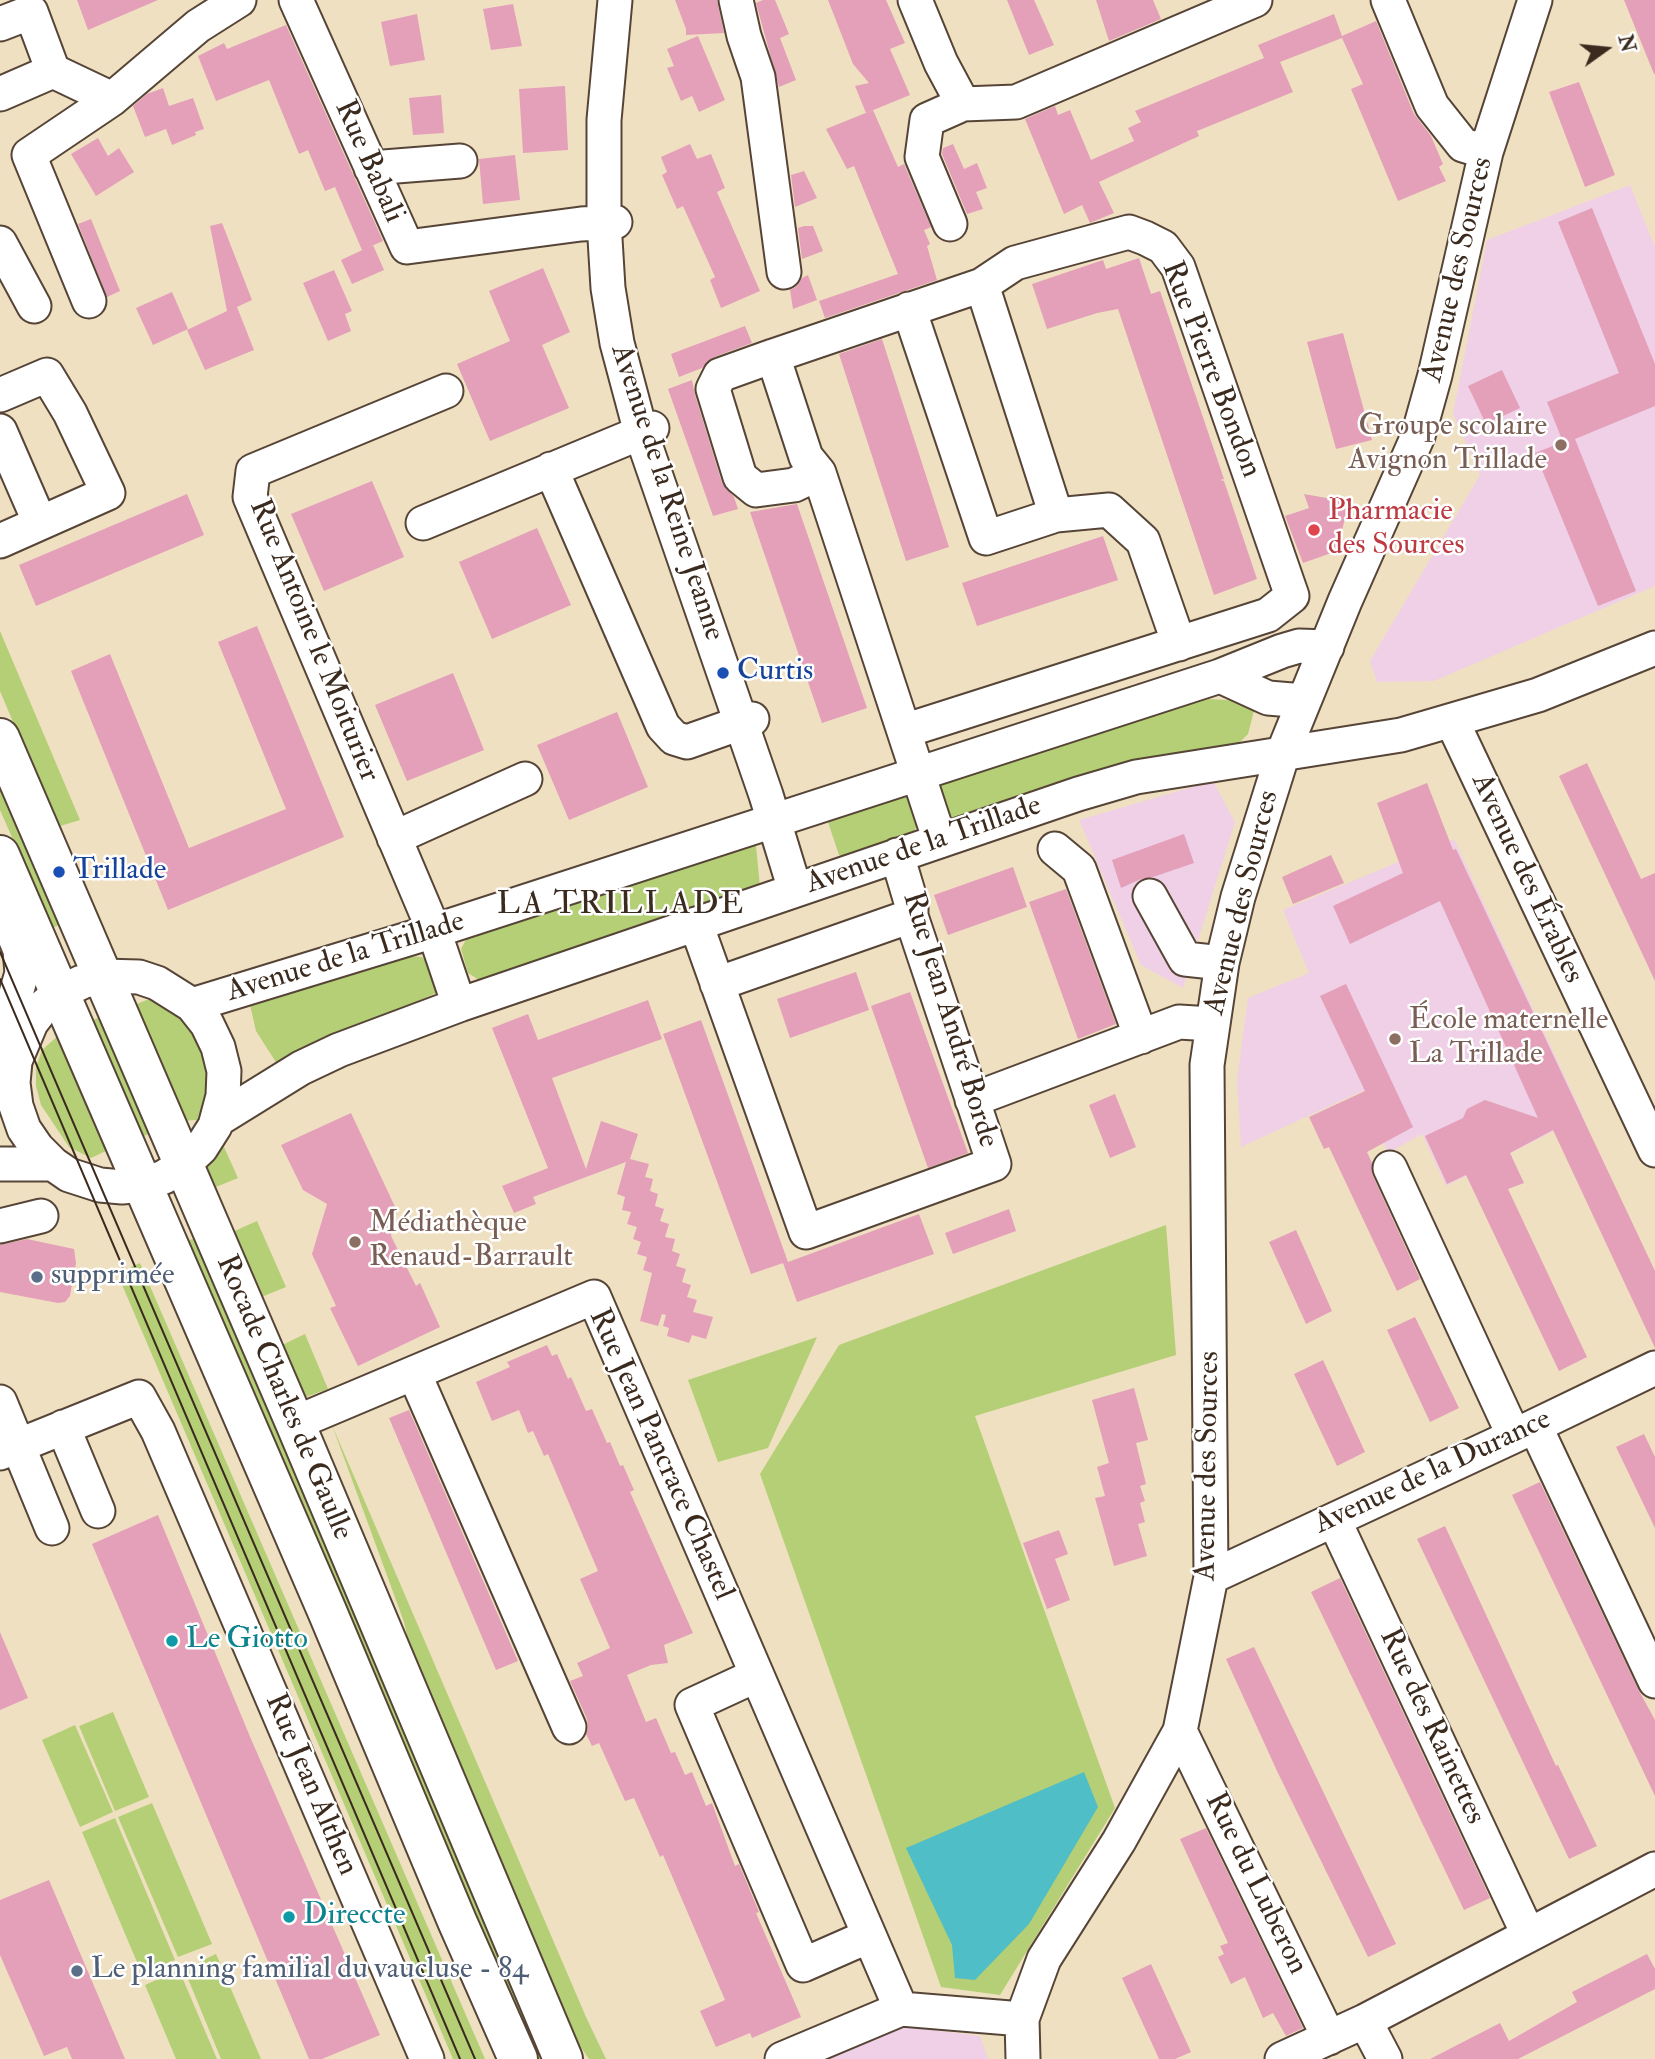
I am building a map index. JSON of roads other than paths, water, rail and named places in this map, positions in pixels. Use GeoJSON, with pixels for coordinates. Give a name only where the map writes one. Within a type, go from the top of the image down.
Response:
{"type":"FeatureCollection","features":[{"type":"Feature","properties":{"kind":"main road","name":"Rocade Charles de Gaulle"},"geometry":{"type":"LineString","coordinates":[[0,738],[295,1423],[563,2059]]}},
{"type":"Feature","properties":{"kind":"main road","name":"Rocade Charles de Gaulle"},"geometry":{"type":"LineString","coordinates":[[0,855],[518,2059]]}},
{"type":"Feature","properties":{"kind":"street"},"geometry":{"type":"LineString","coordinates":[[89,301],[29,155],[112,99],[198,26],[239,0]]}},
{"type":"Feature","properties":{"kind":"street","name":"Rue Babali"},"geometry":{"type":"LineString","coordinates":[[296,0],[407,247],[609,222]]}},
{"type":"Feature","properties":{"kind":"street","name":"Avenue de la Reine Jeanne"},"geometry":{"type":"LineString","coordinates":[[615,0],[604,120],[609,222],[608,288],[617,343],[746,721],[795,890]]}},
{"type":"Feature","properties":{"kind":"street"},"geometry":{"type":"LineString","coordinates":[[736,0],[744,36],[758,77],[784,272]]}},
{"type":"Feature","properties":{"kind":"street"},"geometry":{"type":"LineString","coordinates":[[915,0],[941,63],[963,104]]}},
{"type":"Feature","properties":{"kind":"street"},"geometry":{"type":"LineString","coordinates":[[950,224],[922,157],[927,120],[963,104],[1016,102],[1255,0]]}},
{"type":"Feature","properties":{"kind":"street"},"geometry":{"type":"LineString","coordinates":[[1388,0],[1432,106],[1463,145],[1486,152]]}},
{"type":"Feature","properties":{"kind":"street","name":"Avenue des Sources"},"geometry":{"type":"LineString","coordinates":[[1023,2059],[1022,2019],[1044,1959],[1119,1841],[1180,1731],[1211,1577],[1207,1065],[1222,963],[1238,897],[1283,753],[1345,601],[1418,436],[1435,375],[1486,152],[1535,0]]}},
{"type":"Feature","properties":{"kind":"street"},"geometry":{"type":"LineString","coordinates":[[0,24],[31,12],[53,71],[112,99]]}},
{"type":"Feature","properties":{"kind":"street"},"geometry":{"type":"LineString","coordinates":[[0,94],[53,71]]}},
{"type":"Feature","properties":{"kind":"street"},"geometry":{"type":"LineString","coordinates":[[371,169],[460,161]]}},
{"type":"Feature","properties":{"kind":"street","name":"Rue Pierre Bondon"},"geometry":{"type":"LineString","coordinates":[[819,473],[794,485],[756,491],[740,477],[713,389],[720,375],[982,285],[1015,263],[1129,232],[1163,247],[1178,267],[1292,596]]}},
{"type":"Feature","properties":{"kind":"street"},"geometry":{"type":"LineString","coordinates":[[0,243],[34,306]]}},
{"type":"Feature","properties":{"kind":"street"},"geometry":{"type":"LineString","coordinates":[[982,285],[1056,515]]}},
{"type":"Feature","properties":{"kind":"street"},"geometry":{"type":"LineString","coordinates":[[909,309],[986,538],[1056,515],[1109,510],[1143,541],[1179,644]]}},
{"type":"Feature","properties":{"kind":"street"},"geometry":{"type":"LineString","coordinates":[[773,356],[806,457],[819,473],[940,841]]}},
{"type":"Feature","properties":{"kind":"street"},"geometry":{"type":"LineString","coordinates":[[0,395],[47,376],[70,413],[108,493],[0,541]]}},
{"type":"Feature","properties":{"kind":"street","name":"Rue Antoine le Moiturier"},"geometry":{"type":"LineString","coordinates":[[446,391],[253,471],[250,497],[434,931],[459,1005]]}},
{"type":"Feature","properties":{"kind":"street"},"geometry":{"type":"LineString","coordinates":[[0,431],[40,523]]}},
{"type":"Feature","properties":{"kind":"street"},"geometry":{"type":"LineString","coordinates":[[423,523],[647,431]]}},
{"type":"Feature","properties":{"kind":"street"},"geometry":{"type":"LineString","coordinates":[[551,469],[663,726],[674,738],[687,742],[746,721]]}},
{"type":"Feature","properties":{"kind":"street"},"geometry":{"type":"LineString","coordinates":[[904,732],[1268,615],[1292,596],[1319,596],[1345,601]]}},
{"type":"Feature","properties":{"kind":"street","name":"Avenue de la Trillade"},"geometry":{"type":"LineString","coordinates":[[192,1005],[434,931],[1220,676],[1299,646],[1326,647]]}},
{"type":"Feature","properties":{"kind":"street","name":"Avenue de la Trillade"},"geometry":{"type":"LineString","coordinates":[[217,1119],[301,1068],[339,1050],[459,1005],[1078,794],[1136,777],[1401,735],[1538,695],[1655,648]]}},
{"type":"Feature","properties":{"kind":"street"},"geometry":{"type":"LineString","coordinates":[[1220,676],[1268,698],[1304,701]]}},
{"type":"Feature","properties":{"kind":"street","name":"Avenue des Érables"},"geometry":{"type":"LineString","coordinates":[[1452,721],[1655,1150]]}},
{"type":"Feature","properties":{"kind":"street"},"geometry":{"type":"LineString","coordinates":[[394,838],[526,779]]}},
{"type":"Feature","properties":{"kind":"street"},"geometry":{"type":"LineString","coordinates":[[1055,849],[1079,869],[1141,1037]]}},
{"type":"Feature","properties":{"kind":"street","name":"Rue Jean André Borde"},"geometry":{"type":"LineString","coordinates":[[696,924],[806,1232],[994,1164],[911,916],[911,902],[897,855]]}},
{"type":"Feature","properties":{"kind":"street"},"geometry":{"type":"LineString","coordinates":[[1150,896],[1185,959],[1222,963]]}},
{"type":"Feature","properties":{"kind":"street"},"geometry":{"type":"LineString","coordinates":[[0,901],[20,950],[22,973],[12,1007],[9,1081],[24,1129],[37,1148],[53,1164],[69,1175],[100,1185],[142,1185],[164,1177],[183,1165],[201,1148],[217,1119],[223,1096],[224,1071],[218,1047],[207,1024],[192,1005],[157,982],[121,975],[103,976],[82,982],[59,993],[44,1006],[31,1023],[9,1081]]}},
{"type":"Feature","properties":{"kind":"street"},"geometry":{"type":"LineString","coordinates":[[717,984],[911,916]]}},
{"type":"Feature","properties":{"kind":"street"},"geometry":{"type":"LineString","coordinates":[[972,1100],[1179,1023],[1212,1024]]}},
{"type":"Feature","properties":{"kind":"street"},"geometry":{"type":"LineString","coordinates":[[0,1164],[53,1164]]}},
{"type":"Feature","properties":{"kind":"street"},"geometry":{"type":"LineString","coordinates":[[1390,1168],[1655,1681]]}},
{"type":"Feature","properties":{"kind":"street"},"geometry":{"type":"LineString","coordinates":[[0,1226],[41,1216]]}},
{"type":"Feature","properties":{"kind":"street","name":"Rue Jean Pancrace Chastel"},"geometry":{"type":"LineString","coordinates":[[295,1423],[594,1297],[901,2009]]}},
{"type":"Feature","properties":{"kind":"street","name":"Avenue de la Durance"},"geometry":{"type":"LineString","coordinates":[[1211,1577],[1655,1368]]}},
{"type":"Feature","properties":{"kind":"street"},"geometry":{"type":"LineString","coordinates":[[414,1373],[569,1727]]}},
{"type":"Feature","properties":{"kind":"street","name":"Rue Jean Althen"},"geometry":{"type":"LineString","coordinates":[[63,1427],[139,1397],[158,1431],[427,2059]]}},
{"type":"Feature","properties":{"kind":"street"},"geometry":{"type":"LineString","coordinates":[[0,1402],[9,1449],[52,1528]]}},
{"type":"Feature","properties":{"kind":"street"},"geometry":{"type":"LineString","coordinates":[[9,1449],[63,1427],[98,1511]]}},
{"type":"Feature","properties":{"kind":"street","name":"Rue des Rainettes"},"geometry":{"type":"LineString","coordinates":[[1334,1520],[1528,1934]]}},
{"type":"Feature","properties":{"kind":"street"},"geometry":{"type":"LineString","coordinates":[[757,1675],[692,1705],[803,1965],[869,1936]]}},
{"type":"Feature","properties":{"kind":"street","name":"Rue du Luberon"},"geometry":{"type":"LineString","coordinates":[[1180,1731],[1329,2038]]}},
{"type":"Feature","properties":{"kind":"street"},"geometry":{"type":"LineString","coordinates":[[1282,2059],[1365,2021],[1528,1934],[1653,1877]]}},
{"type":"Feature","properties":{"kind":"street"},"geometry":{"type":"LineString","coordinates":[[782,2059],[901,2009],[1022,2019]]}},
{"type":"Feature","properties":{"kind":"street"},"geometry":{"type":"LineString","coordinates":[[1365,2021],[1385,2059]]}},
{"type":"Feature","properties":{"kind":"water"},"geometry":{"type":"Polygon","coordinates":[[[1084,1772],[1098,1807],[1029,1924],[975,1980],[955,1978],[952,1945],[906,1848],[1084,1772]]]}},
{"type":"Feature","properties":{"kind":"tram line"},"geometry":{"type":"LineString","coordinates":[[0,952],[475,2059]]}},
{"type":"Feature","properties":{"kind":"tram line"},"geometry":{"type":"LineString","coordinates":[[0,979],[460,2059]]}},
{"type":"Feature","properties":{"kind":"place","name":"Groupe scolaire Avignon Trillade"},"geometry":{"type":"Point","coordinates":[1561,445]}},
{"type":"Feature","properties":{"kind":"place","name":"Pharmacie des Sources"},"geometry":{"type":"Point","coordinates":[1314,530]}},
{"type":"Feature","properties":{"kind":"place","name":"Curtis"},"geometry":{"type":"Point","coordinates":[723,673]}},
{"type":"Feature","properties":{"kind":"place","name":"Trillade"},"geometry":{"type":"Point","coordinates":[59,872]}},
{"type":"Feature","properties":{"kind":"place","name":"École maternelle La Trillade"},"geometry":{"type":"Point","coordinates":[1395,1039]}},
{"type":"Feature","properties":{"kind":"place","name":"Médiathèque Renaud-Barrault"},"geometry":{"type":"Point","coordinates":[355,1242]}},
{"type":"Feature","properties":{"kind":"place","name":"supprimée"},"geometry":{"type":"Point","coordinates":[37,1277]}},
{"type":"Feature","properties":{"kind":"place","name":"Le Giotto"},"geometry":{"type":"Point","coordinates":[172,1641]}},
{"type":"Feature","properties":{"kind":"place","name":"Direccte"},"geometry":{"type":"Point","coordinates":[289,1917]}},
{"type":"Feature","properties":{"kind":"place","name":"Le planning familial du vaucluse - 84"},"geometry":{"type":"Point","coordinates":[77,1971]}},
{"type":"Feature","properties":{"kind":"district","name":"LA TRILLADE"},"geometry":{"type":"Point","coordinates":[621,906]}}]}
